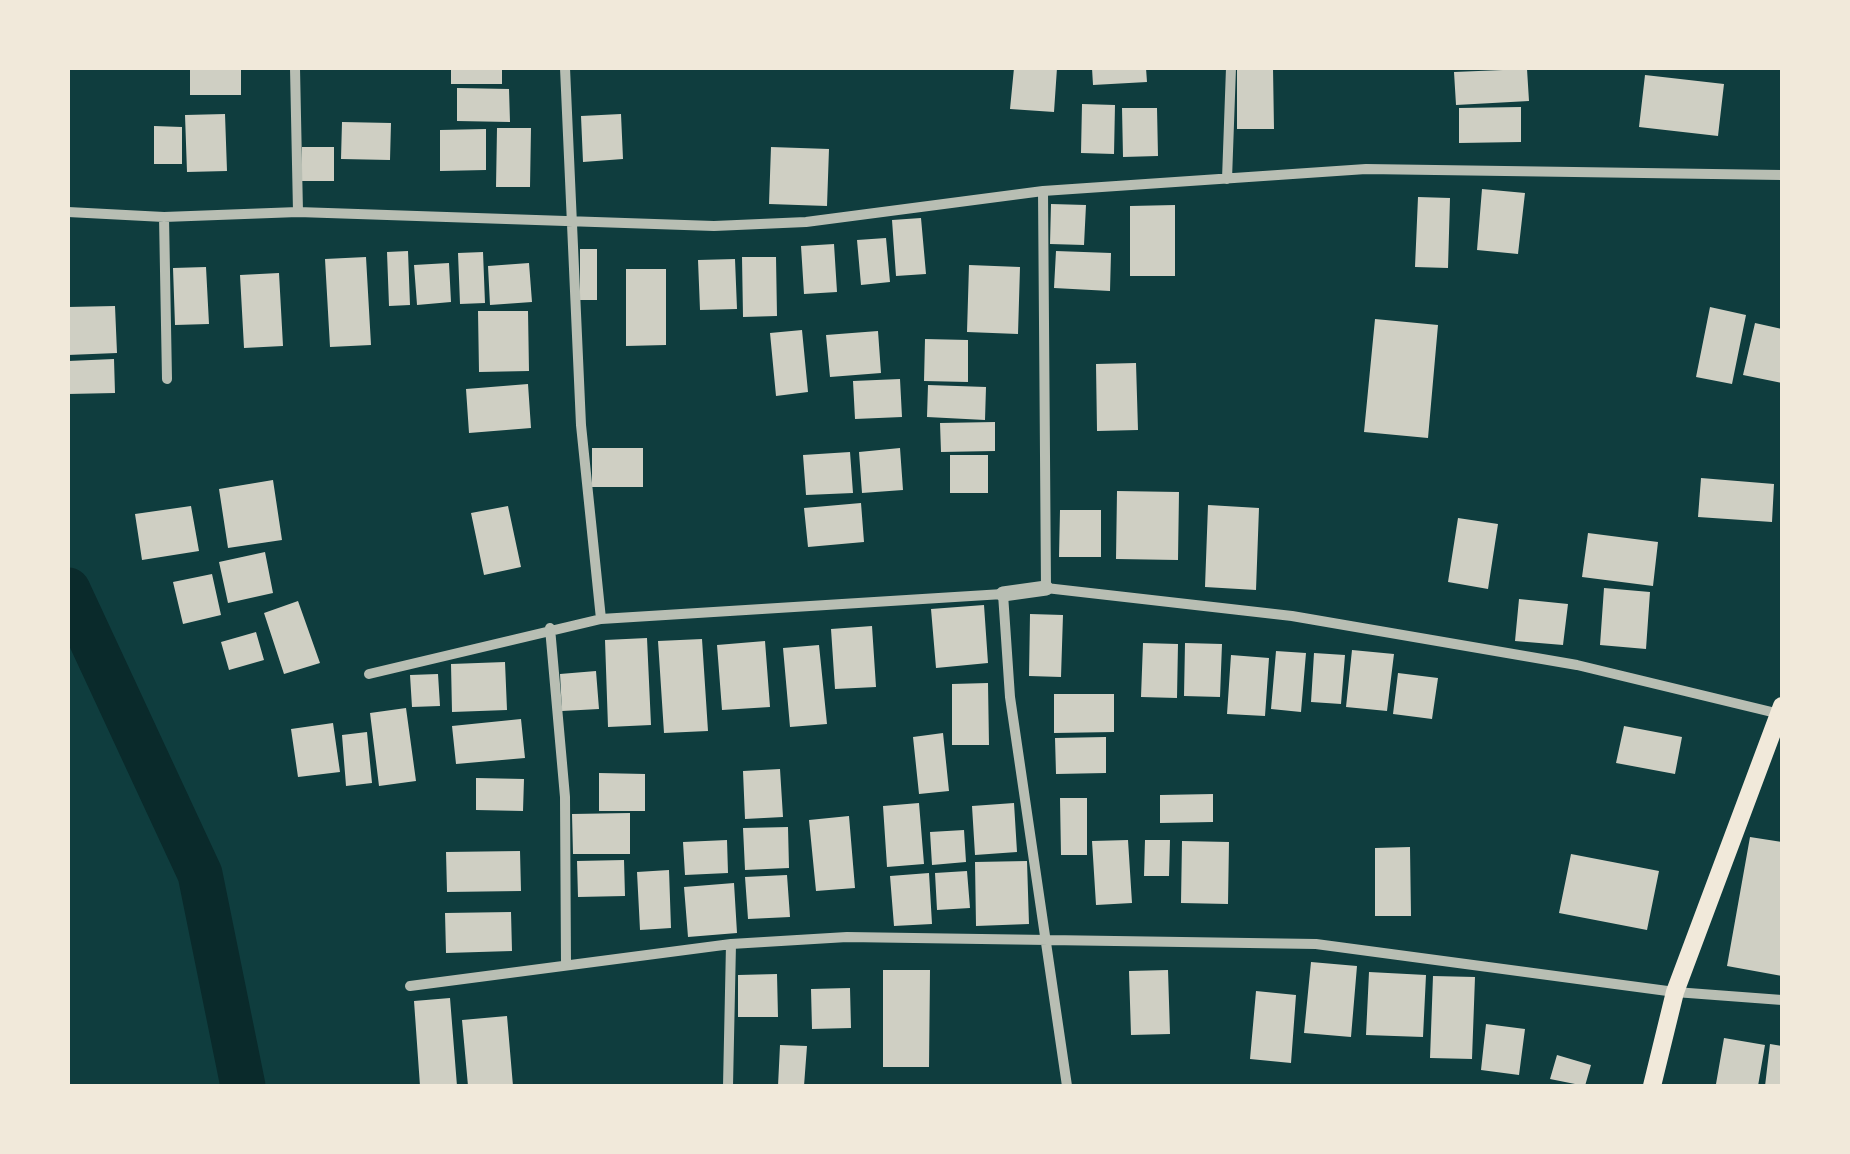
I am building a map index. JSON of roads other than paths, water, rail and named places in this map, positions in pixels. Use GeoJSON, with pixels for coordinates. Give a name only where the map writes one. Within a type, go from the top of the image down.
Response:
{"type":"FeatureCollection","features":[{"type":"Feature","properties":{"kind":"main road"},"geometry":{"type":"LineString","coordinates":[[1652,1086],[1674,992],[1781,710]]}},
{"type":"Feature","properties":{"kind":"street"},"geometry":{"type":"LineString","coordinates":[[295,68],[298,212]]}},
{"type":"Feature","properties":{"kind":"street"},"geometry":{"type":"LineString","coordinates":[[565,68],[581,426],[602,619]]}},
{"type":"Feature","properties":{"kind":"street"},"geometry":{"type":"LineString","coordinates":[[1227,179],[1232,68]]}},
{"type":"Feature","properties":{"kind":"street"},"geometry":{"type":"LineString","coordinates":[[68,212],[164,217],[298,212],[714,226],[806,222],[1043,191],[1366,169],[1782,175]]}},
{"type":"Feature","properties":{"kind":"street"},"geometry":{"type":"LineString","coordinates":[[1043,191],[1046,588]]}},
{"type":"Feature","properties":{"kind":"street"},"geometry":{"type":"LineString","coordinates":[[164,217],[167,379]]}},
{"type":"Feature","properties":{"kind":"street"},"geometry":{"type":"LineString","coordinates":[[368,674],[550,628],[602,619],[1046,588],[1292,616],[1576,664],[1781,710]]}},
{"type":"Feature","properties":{"kind":"street"},"geometry":{"type":"LineString","coordinates":[[1003,594],[1010,697],[1066,1086]]}},
{"type":"Feature","properties":{"kind":"street"},"geometry":{"type":"LineString","coordinates":[[550,628],[564,797],[566,964]]}},
{"type":"Feature","properties":{"kind":"street"},"geometry":{"type":"LineString","coordinates":[[410,986],[731,944],[847,936],[1316,944],[1674,992],[1782,1000]]}},
{"type":"Feature","properties":{"kind":"street"},"geometry":{"type":"LineString","coordinates":[[728,1086],[731,944]]}},
{"type":"Feature","properties":{"kind":"waterway"},"geometry":{"type":"LineString","coordinates":[[68,590],[200,874],[243,1086]]}}]}
